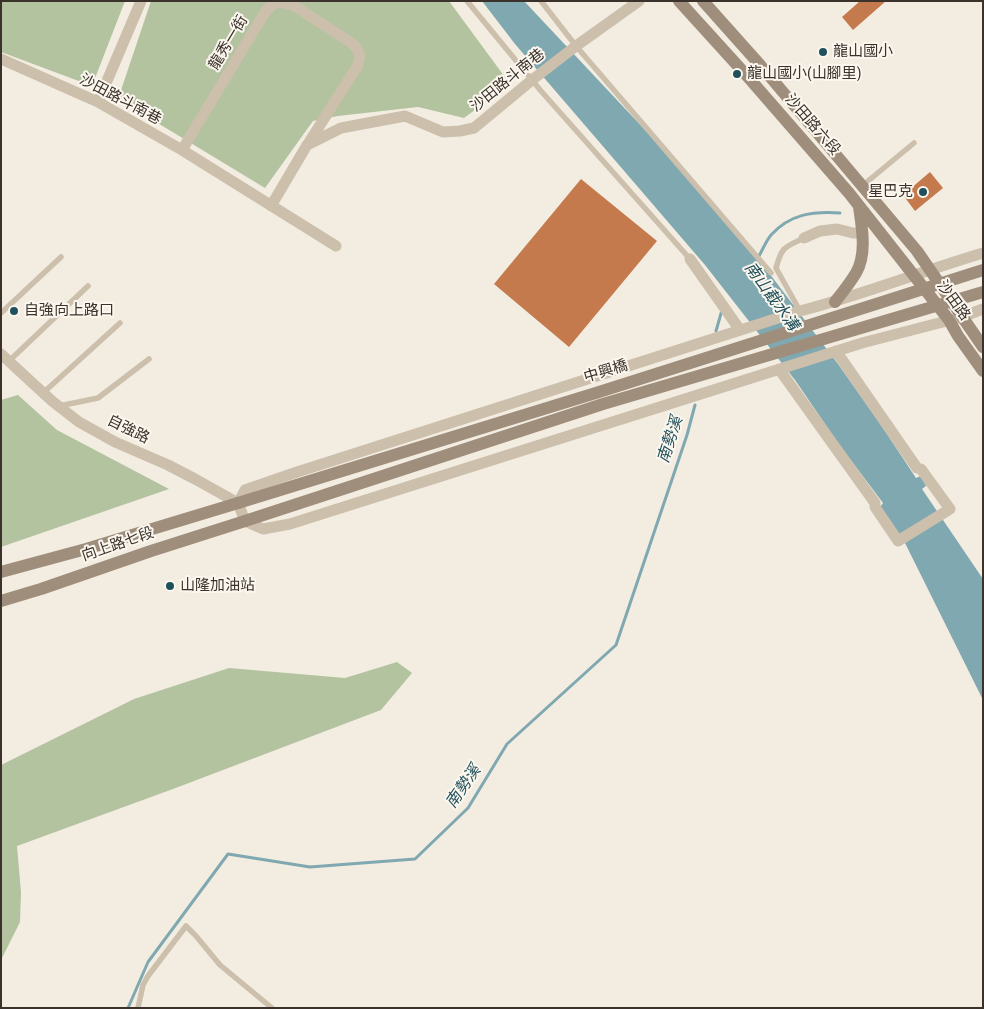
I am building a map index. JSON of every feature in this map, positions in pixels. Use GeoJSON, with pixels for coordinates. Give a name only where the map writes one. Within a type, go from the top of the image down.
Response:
{"type":"FeatureCollection","features":[{"type":"Feature","properties":{"kind":"main road","name":"沙田路六段"},"geometry":{"type":"LineString","coordinates":[[679,1],[748,77],[858,205],[914,275]]}},
{"type":"Feature","properties":{"kind":"main road","name":"沙田路六段"},"geometry":{"type":"LineString","coordinates":[[703,1],[761,66],[917,251],[930,270]]}},
{"type":"Feature","properties":{"kind":"main road"},"geometry":{"type":"LineString","coordinates":[[835,302],[856,273],[861,261],[863,233],[858,205]]}},
{"type":"Feature","properties":{"kind":"main road","name":"沙田路"},"geometry":{"type":"LineString","coordinates":[[930,270],[983,347]]}},
{"type":"Feature","properties":{"kind":"main road","name":"中興橋"},"geometry":{"type":"LineString","coordinates":[[238,503],[599,392],[983,270]]}},
{"type":"Feature","properties":{"kind":"main road","name":"沙田路"},"geometry":{"type":"LineString","coordinates":[[914,275],[949,320],[983,371]]}},
{"type":"Feature","properties":{"kind":"main road","name":"中興橋"},"geometry":{"type":"LineString","coordinates":[[245,522],[603,404],[983,292]]}},
{"type":"Feature","properties":{"kind":"main road","name":"向上路七段"},"geometry":{"type":"LineString","coordinates":[[1,572],[86,549],[238,503]]}},
{"type":"Feature","properties":{"kind":"main road","name":"向上路七段"},"geometry":{"type":"LineString","coordinates":[[1,601],[245,522]]}},
{"type":"Feature","properties":{"kind":"street"},"geometry":{"type":"LineString","coordinates":[[98,102],[141,1]]}},
{"type":"Feature","properties":{"kind":"street","name":"沙田路斗南巷"},"geometry":{"type":"LineString","coordinates":[[308,145],[341,128],[405,116],[443,132],[474,128],[576,46],[639,1]]}},
{"type":"Feature","properties":{"kind":"street","name":"龍秀一街"},"geometry":{"type":"LineString","coordinates":[[182,150],[265,12],[278,2],[292,5],[336,32],[356,47],[360,56],[354,73],[308,145]]}},
{"type":"Feature","properties":{"kind":"street","name":"沙田路斗南巷"},"geometry":{"type":"LineString","coordinates":[[1,59],[98,102],[182,150],[336,246]]}},
{"type":"Feature","properties":{"kind":"street"},"geometry":{"type":"LineString","coordinates":[[271,206],[308,145]]}},
{"type":"Feature","properties":{"kind":"street"},"geometry":{"type":"LineString","coordinates":[[804,238],[820,231],[837,229],[853,233],[863,233]]}},
{"type":"Feature","properties":{"kind":"street"},"geometry":{"type":"LineString","coordinates":[[983,252],[835,302],[800,310],[294,472],[246,490],[238,503],[245,522],[263,529],[290,524],[836,351],[962,317],[983,309]]}},
{"type":"Feature","properties":{"kind":"street"},"geometry":{"type":"LineString","coordinates":[[690,259],[740,330]]}},
{"type":"Feature","properties":{"kind":"street"},"geometry":{"type":"LineString","coordinates":[[779,369],[875,504],[875,507],[898,541],[950,509],[921,469],[917,468],[836,351]]}},
{"type":"Feature","properties":{"kind":"street","name":"自強路"},"geometry":{"type":"LineString","coordinates":[[5,358],[79,422],[115,442],[175,468],[238,503]]}},
{"type":"Feature","properties":{"kind":"lane"},"geometry":{"type":"LineString","coordinates":[[466,1],[541,91],[690,259]]}},
{"type":"Feature","properties":{"kind":"lane"},"geometry":{"type":"LineString","coordinates":[[541,1],[576,46],[771,273]]}},
{"type":"Feature","properties":{"kind":"lane"},"geometry":{"type":"LineString","coordinates":[[862,186],[914,143]]}},
{"type":"Feature","properties":{"kind":"lane"},"geometry":{"type":"LineString","coordinates":[[800,310],[776,268],[780,253],[788,245],[804,238]]}},
{"type":"Feature","properties":{"kind":"lane"},"geometry":{"type":"LineString","coordinates":[[1,313],[60,257]]}},
{"type":"Feature","properties":{"kind":"lane"},"geometry":{"type":"LineString","coordinates":[[5,358],[88,286]]}},
{"type":"Feature","properties":{"kind":"lane"},"geometry":{"type":"LineString","coordinates":[[43,392],[120,323]]}},
{"type":"Feature","properties":{"kind":"lane"},"geometry":{"type":"LineString","coordinates":[[59,406],[98,398],[149,359]]}},
{"type":"Feature","properties":{"kind":"lane"},"geometry":{"type":"LineString","coordinates":[[138,1008],[148,976],[186,926],[220,965],[272,1008]]}},
{"type":"Feature","properties":{"kind":"green space"},"geometry":{"type":"Polygon","coordinates":[[[1,1],[125,1],[92,86],[1,52],[1,1]]]}},
{"type":"Feature","properties":{"kind":"green space"},"geometry":{"type":"Polygon","coordinates":[[[151,1],[449,1],[510,84],[464,118],[418,107],[338,116],[313,121],[265,188],[118,99],[151,1]]]}},
{"type":"Feature","properties":{"kind":"green space"},"geometry":{"type":"Polygon","coordinates":[[[18,395],[57,430],[169,489],[1,547],[1,400],[18,395]]]}},
{"type":"Feature","properties":{"kind":"green space"},"geometry":{"type":"Polygon","coordinates":[[[397,662],[412,673],[381,710],[17,846],[21,892],[20,922],[1,960],[1,765],[134,699],[229,668],[345,678],[397,662]]]}},
{"type":"Feature","properties":{"kind":"water","name":"南山截水溝"},"geometry":{"type":"Polygon","coordinates":[[[482,1],[524,1],[647,132],[766,269],[838,364],[916,478],[921,476],[926,486],[922,489],[983,579],[983,700],[905,543],[880,507],[883,503],[838,443],[795,380],[705,265],[515,44],[482,1]]]}},
{"type":"Feature","properties":{"kind":"building"},"geometry":{"type":"Polygon","coordinates":[[[860,1],[886,1],[853,30],[842,17],[860,1]]]}},
{"type":"Feature","properties":{"kind":"building","name":"星巴克"},"geometry":{"type":"Polygon","coordinates":[[[930,172],[943,188],[915,211],[903,195],[930,172]]]}},
{"type":"Feature","properties":{"kind":"building"},"geometry":{"type":"Polygon","coordinates":[[[581,179],[657,241],[569,347],[494,284],[581,179]]]}},
{"type":"Feature","properties":{"kind":"waterway","name":"南勢溪"},"geometry":{"type":"LineString","coordinates":[[759,256],[771,235],[786,222],[802,215],[840,213]]}},
{"type":"Feature","properties":{"kind":"waterway","name":"南勢溪"},"geometry":{"type":"LineString","coordinates":[[716,331],[722,310]]}},
{"type":"Feature","properties":{"kind":"waterway","name":"南勢溪"},"geometry":{"type":"LineString","coordinates":[[128,1008],[148,962],[228,854],[310,867],[415,859],[468,808],[507,744],[616,645],[687,435],[695,405]]}},
{"type":"Feature","properties":{"kind":"place","name":"龍山國小"},"geometry":{"type":"Point","coordinates":[823,52]}},
{"type":"Feature","properties":{"kind":"place","name":"龍山國小(山腳里)"},"geometry":{"type":"Point","coordinates":[737,74]}},
{"type":"Feature","properties":{"kind":"place","name":"星巴克"},"geometry":{"type":"Point","coordinates":[923,192]}},
{"type":"Feature","properties":{"kind":"place","name":"自強向上路口"},"geometry":{"type":"Point","coordinates":[14,311]}},
{"type":"Feature","properties":{"kind":"place","name":"山隆加油站"},"geometry":{"type":"Point","coordinates":[170,586]}}]}
